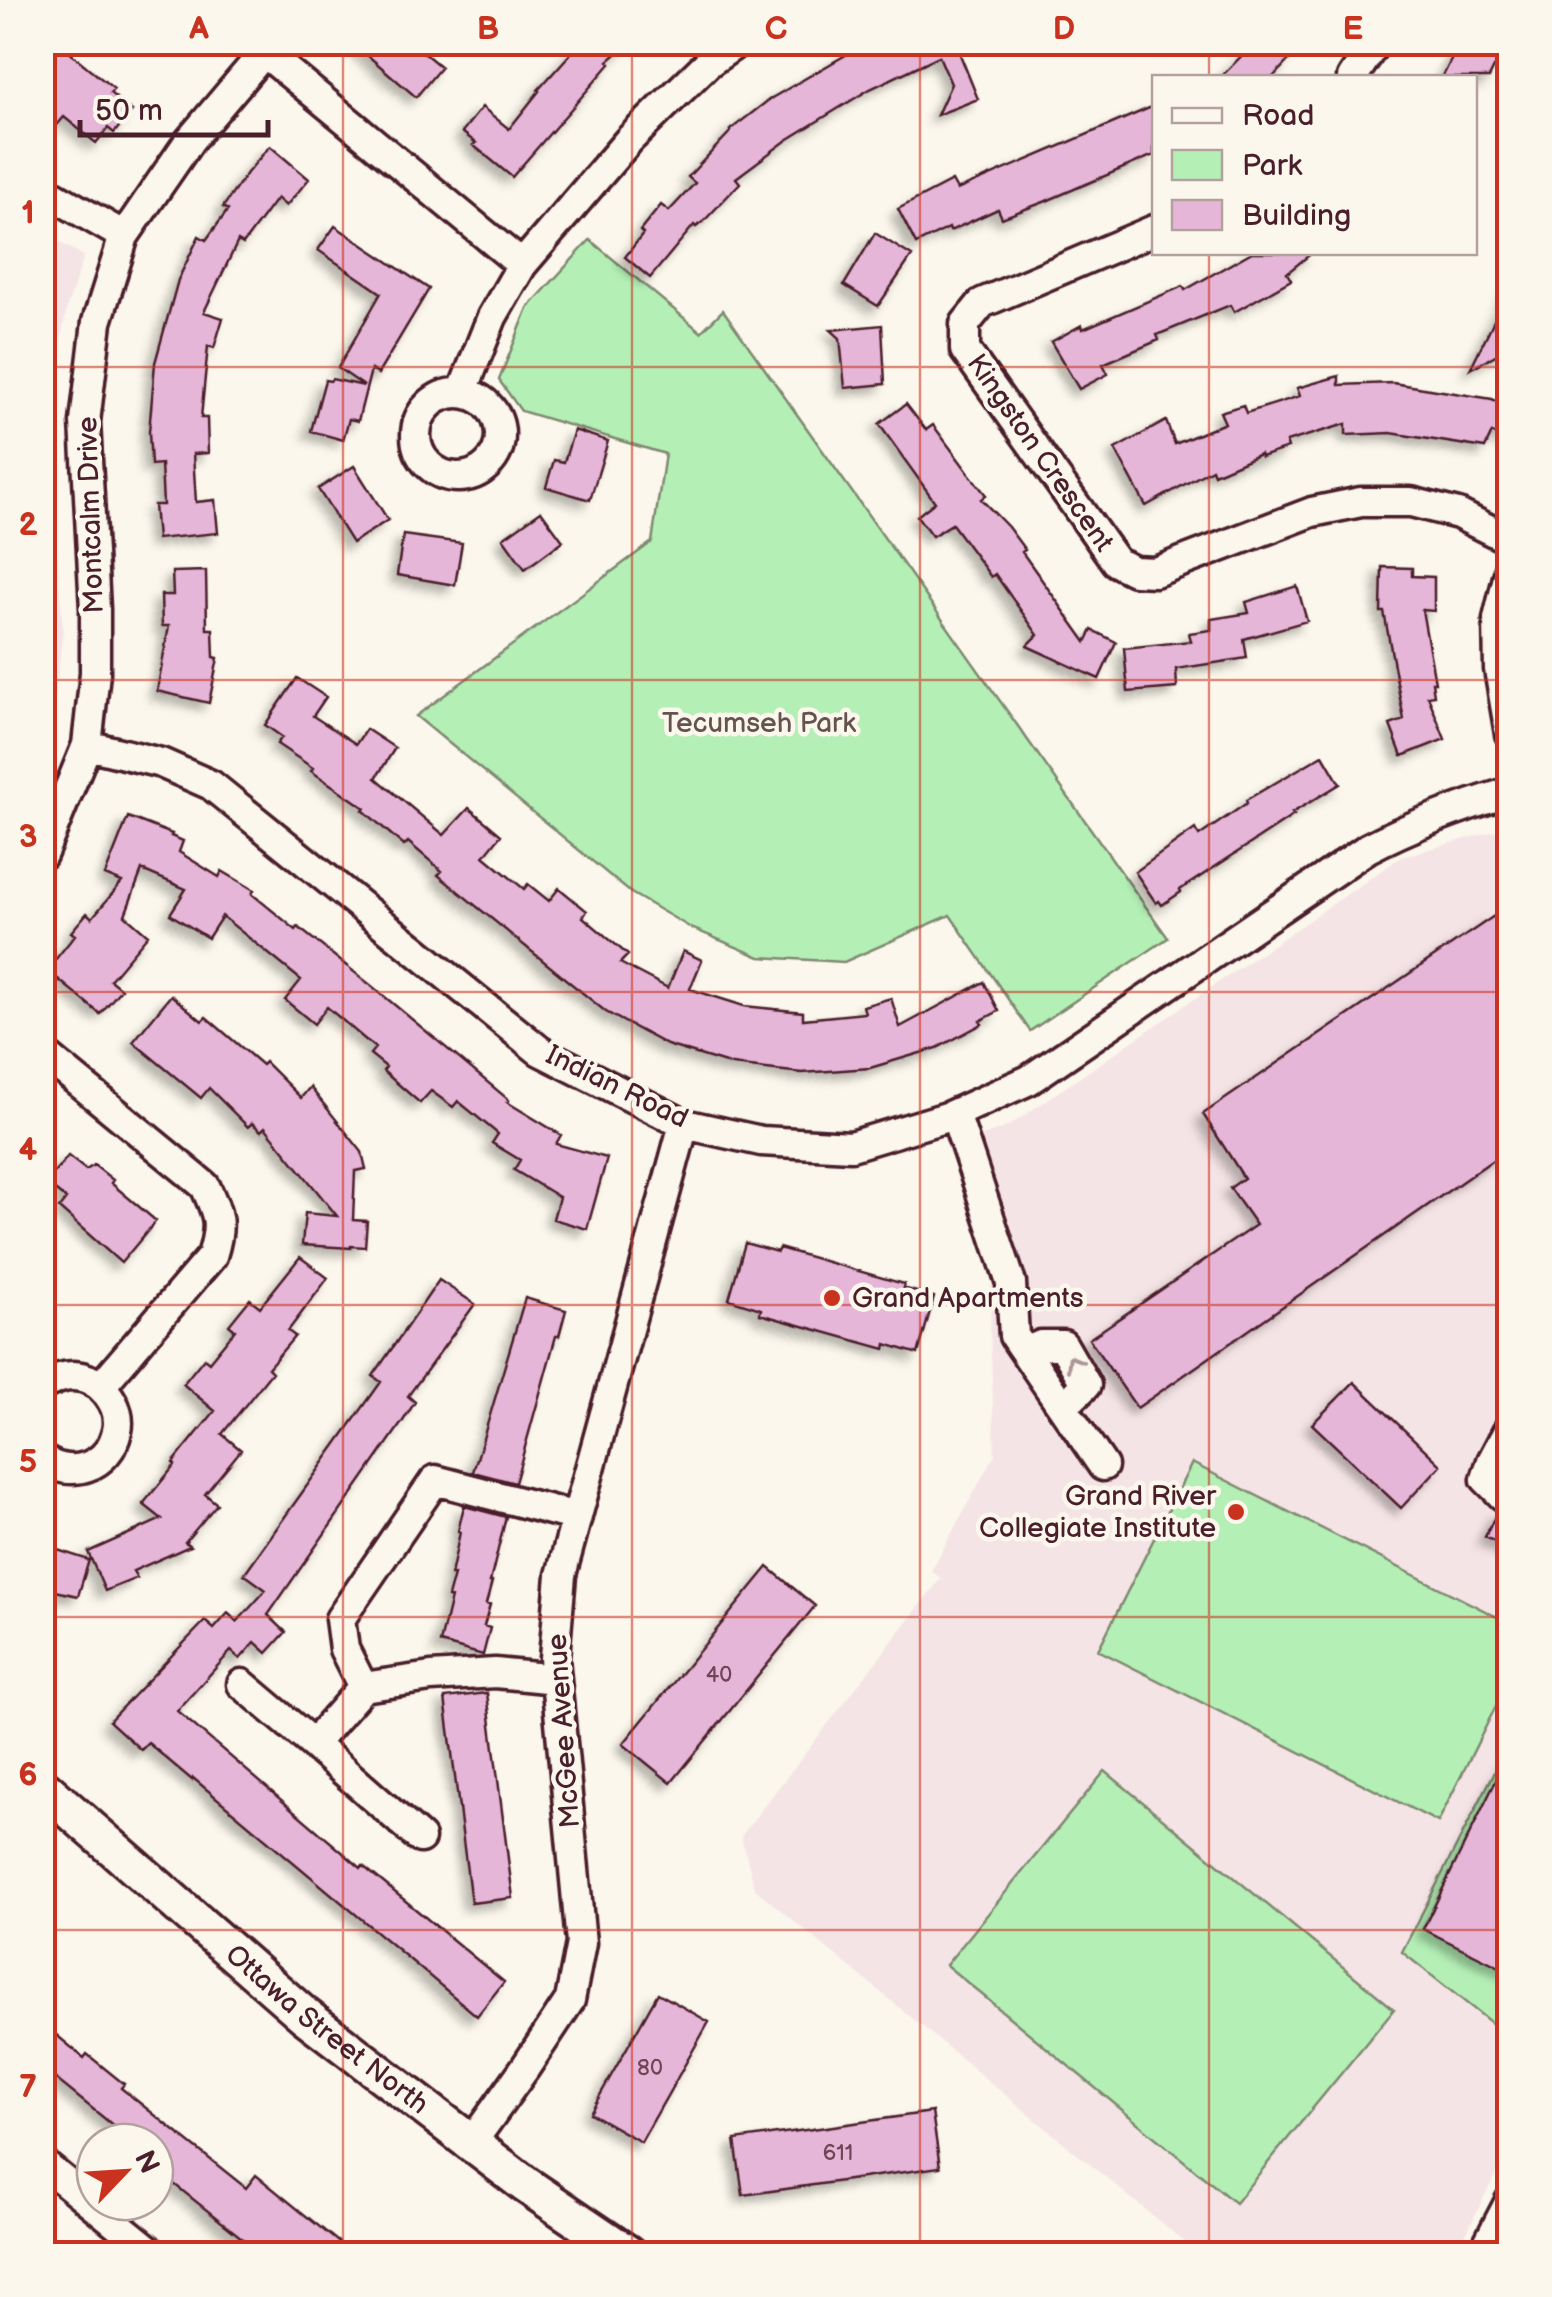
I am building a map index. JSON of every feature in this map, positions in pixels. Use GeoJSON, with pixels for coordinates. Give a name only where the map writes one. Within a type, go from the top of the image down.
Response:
{"type":"FeatureCollection","features":[{"type":"Feature","properties":{"kind":"main road","name":"Ottawa Street North"},"geometry":{"type":"LineString","coordinates":[[42,1786],[304,2015],[526,2185],[628,2254]]}},
{"type":"Feature","properties":{"kind":"street"},"geometry":{"type":"LineString","coordinates":[[462,394],[492,317],[522,265],[629,140],[708,62],[738,42]]}},
{"type":"Feature","properties":{"kind":"street"},"geometry":{"type":"LineString","coordinates":[[1354,75],[1376,42]]}},
{"type":"Feature","properties":{"kind":"street"},"geometry":{"type":"LineString","coordinates":[[269,48],[522,265]]}},
{"type":"Feature","properties":{"kind":"street","name":"Montcalm Drive"},"geometry":{"type":"LineString","coordinates":[[42,855],[86,745],[95,673],[96,609],[85,422],[97,322],[124,236],[190,140],[269,48]]}},
{"type":"Feature","properties":{"kind":"street"},"geometry":{"type":"LineString","coordinates":[[42,189],[124,236]]}},
{"type":"Feature","properties":{"kind":"street","name":"Kingston Crescent"},"geometry":{"type":"LineString","coordinates":[[1152,231],[982,302],[964,324],[964,350],[1116,562],[1134,571],[1155,572],[1312,512],[1361,502],[1411,502],[1458,514],[1510,540]]}},
{"type":"Feature","properties":{"kind":"street"},"geometry":{"type":"LineString","coordinates":[[1510,569],[1498,619],[1499,669],[1510,734]]}},
{"type":"Feature","properties":{"kind":"street","name":"Indian Road"},"geometry":{"type":"LineString","coordinates":[[86,745],[160,763],[210,785],[540,1051],[684,1124],[761,1141],[851,1146],[955,1114],[1029,1080],[1368,848],[1452,809],[1510,792]]}},
{"type":"Feature","properties":{"kind":"street"},"geometry":{"type":"LineString","coordinates":[[42,1052],[205,1186],[218,1212],[218,1235],[212,1256],[100,1386]]}},
{"type":"Feature","properties":{"kind":"street"},"geometry":{"type":"LineString","coordinates":[[955,1114],[1012,1283],[1014,1336],[1104,1466]]}},
{"type":"Feature","properties":{"kind":"street","name":"McGee Avenue"},"geometry":{"type":"LineString","coordinates":[[472,2142],[526,2068],[570,2000],[573,1987],[581,1943],[554,1658],[561,1575],[684,1124]]}},
{"type":"Feature","properties":{"kind":"street"},"geometry":{"type":"LineString","coordinates":[[42,1386],[74,1376],[100,1386],[115,1404],[118,1430],[108,1452],[93,1465],[77,1470],[53,1466],[42,1459]]}},
{"type":"Feature","properties":{"kind":"street"},"geometry":{"type":"LineString","coordinates":[[1510,1427],[1486,1478],[1510,1500]]}},
{"type":"Feature","properties":{"kind":"street"},"geometry":{"type":"LineString","coordinates":[[363,1687],[344,1649],[340,1619],[435,1480],[576,1517]]}},
{"type":"Feature","properties":{"kind":"street"},"geometry":{"type":"LineString","coordinates":[[313,1744],[363,1687],[494,1673],[556,1679]]}},
{"type":"Feature","properties":{"kind":"street"},"geometry":{"type":"LineString","coordinates":[[242,1684],[420,1838]]}},
{"type":"Feature","properties":{"kind":"street"},"geometry":{"type":"LineString","coordinates":[[42,2163],[154,2254]]}},
{"type":"Feature","properties":{"kind":"street"},"geometry":{"type":"LineString","coordinates":[[1485,2254],[1510,2201]]}},
{"type":"Feature","properties":{"kind":"shaded area"},"geometry":{"type":"Polygon","coordinates":[[[43,233],[84,256],[67,307],[52,386],[52,483],[63,629],[51,737],[43,760],[43,233]]]}},
{"type":"Feature","properties":{"kind":"shaded area","name":"Grand River Collegiate Institute"},"geometry":{"type":"Polygon","coordinates":[[[1509,827],[1509,1744],[1402,1952],[1509,2037],[1509,2147],[1456,2254],[1199,2254],[755,1889],[741,1836],[941,1578],[931,1571],[995,1454],[992,1283],[954,1147],[1009,1126],[1401,857],[1509,827]]]}},
{"type":"Feature","properties":{"kind":"green space","name":"Tecumseh Park"},"geometry":{"type":"Polygon","coordinates":[[[590,240],[701,332],[723,310],[1168,938],[1030,1031],[950,915],[844,962],[760,957],[691,928],[631,893],[416,716],[652,542],[665,454],[521,411],[499,380],[528,308],[590,240]]]}},
{"type":"Feature","properties":{"kind":"green space"},"geometry":{"type":"Polygon","coordinates":[[[1192,1463],[1509,1623],[1509,1680],[1438,1822],[1098,1650],[1192,1463]]]}},
{"type":"Feature","properties":{"kind":"green space"},"geometry":{"type":"Polygon","coordinates":[[[1509,1744],[1509,2037],[1402,1952],[1509,1744]]]}},
{"type":"Feature","properties":{"kind":"green space"},"geometry":{"type":"Polygon","coordinates":[[[1105,1771],[1394,2009],[1235,2203],[946,1965],[1105,1771]]]}},
{"type":"Feature","properties":{"kind":"building"},"geometry":{"type":"Polygon","coordinates":[[[352,42],[412,43],[441,67],[416,97],[352,42]]]}},
{"type":"Feature","properties":{"kind":"building"},"geometry":{"type":"Polygon","coordinates":[[[581,42],[630,42],[608,61],[610,64],[512,177],[462,132],[482,107],[509,129],[581,42]]]}},
{"type":"Feature","properties":{"kind":"building"},"geometry":{"type":"Polygon","coordinates":[[[868,42],[966,42],[957,47],[978,99],[937,115],[951,84],[939,56],[870,89],[787,140],[736,178],[740,183],[703,222],[694,225],[650,278],[625,257],[661,205],[669,211],[695,183],[688,177],[730,130],[770,99],[868,42]]]}},
{"type":"Feature","properties":{"kind":"building"},"geometry":{"type":"Polygon","coordinates":[[[1255,42],[1301,42],[1275,75],[1223,75],[1255,42]]]}},
{"type":"Feature","properties":{"kind":"building"},"geometry":{"type":"Polygon","coordinates":[[[1460,42],[1507,42],[1489,78],[1444,75],[1460,42]]]}},
{"type":"Feature","properties":{"kind":"building"},"geometry":{"type":"Polygon","coordinates":[[[62,46],[114,89],[110,93],[132,111],[114,133],[108,128],[96,143],[64,117],[57,125],[42,113],[42,69],[62,46]]]}},
{"type":"Feature","properties":{"kind":"building"},"geometry":{"type":"Polygon","coordinates":[[[1152,107],[1152,156],[1002,218],[998,209],[916,244],[898,209],[952,181],[957,190],[1152,107]]]}},
{"type":"Feature","properties":{"kind":"building"},"geometry":{"type":"Polygon","coordinates":[[[270,146],[309,179],[286,206],[277,198],[243,244],[238,241],[204,312],[223,318],[214,348],[208,346],[201,418],[207,418],[208,453],[193,454],[196,502],[215,500],[218,533],[157,539],[154,505],[163,505],[161,464],[151,465],[149,432],[155,363],[178,280],[199,236],[206,240],[228,210],[223,207],[270,146]]]}},
{"type":"Feature","properties":{"kind":"building"},"geometry":{"type":"Polygon","coordinates":[[[335,226],[429,289],[378,374],[371,370],[358,421],[349,419],[343,440],[311,431],[325,380],[364,386],[338,368],[381,293],[318,250],[335,226]]]}},
{"type":"Feature","properties":{"kind":"building"},"geometry":{"type":"Polygon","coordinates":[[[875,233],[912,256],[878,306],[844,285],[875,233]]]}},
{"type":"Feature","properties":{"kind":"building"},"geometry":{"type":"Polygon","coordinates":[[[1247,255],[1309,255],[1287,273],[1291,280],[1234,312],[1230,305],[1157,335],[1159,340],[1103,364],[1108,374],[1079,389],[1051,342],[1082,325],[1083,329],[1183,286],[1185,290],[1247,255]]]}},
{"type":"Feature","properties":{"kind":"building"},"geometry":{"type":"Polygon","coordinates":[[[1510,288],[1510,347],[1470,369],[1510,288]]]}},
{"type":"Feature","properties":{"kind":"building"},"geometry":{"type":"Polygon","coordinates":[[[882,325],[885,384],[845,388],[840,338],[831,330],[882,325]]]}},
{"type":"Feature","properties":{"kind":"building"},"geometry":{"type":"Polygon","coordinates":[[[1339,376],[1339,385],[1393,383],[1492,399],[1510,407],[1510,424],[1503,438],[1492,433],[1485,448],[1391,433],[1346,435],[1346,424],[1286,442],[1288,448],[1261,457],[1260,454],[1214,474],[1212,469],[1146,506],[1115,449],[1166,421],[1175,444],[1225,423],[1220,412],[1243,405],[1246,413],[1300,396],[1297,388],[1339,376]]]}},
{"type":"Feature","properties":{"kind":"building"},"geometry":{"type":"Polygon","coordinates":[[[906,404],[926,430],[933,425],[986,495],[981,499],[1025,550],[1022,552],[1086,642],[1092,630],[1116,642],[1099,679],[1027,646],[1038,635],[995,574],[991,577],[952,524],[932,536],[917,516],[935,502],[879,424],[906,404]]]}},
{"type":"Feature","properties":{"kind":"building"},"geometry":{"type":"Polygon","coordinates":[[[574,430],[608,441],[590,500],[546,487],[554,460],[564,462],[574,430]]]}},
{"type":"Feature","properties":{"kind":"building"},"geometry":{"type":"Polygon","coordinates":[[[354,466],[388,520],[352,543],[318,489],[354,466]]]}},
{"type":"Feature","properties":{"kind":"building"},"geometry":{"type":"Polygon","coordinates":[[[541,511],[563,541],[525,569],[503,538],[541,511]]]}},
{"type":"Feature","properties":{"kind":"building"},"geometry":{"type":"Polygon","coordinates":[[[403,535],[462,543],[455,585],[397,575],[403,535]]]}},
{"type":"Feature","properties":{"kind":"building"},"geometry":{"type":"Polygon","coordinates":[[[1382,567],[1412,568],[1412,576],[1434,577],[1434,611],[1422,610],[1435,682],[1434,695],[1428,696],[1445,739],[1402,756],[1390,725],[1404,720],[1381,612],[1382,567]]]}},
{"type":"Feature","properties":{"kind":"building"},"geometry":{"type":"Polygon","coordinates":[[[206,571],[207,629],[213,629],[214,657],[218,658],[209,703],[157,691],[169,626],[162,626],[161,595],[173,595],[172,572],[206,571]]]}},
{"type":"Feature","properties":{"kind":"building"},"geometry":{"type":"Polygon","coordinates":[[[1297,586],[1307,621],[1244,639],[1247,658],[1176,669],[1177,688],[1128,692],[1124,648],[1191,641],[1189,633],[1211,630],[1211,619],[1249,613],[1246,602],[1297,586]]]}},
{"type":"Feature","properties":{"kind":"building"},"geometry":{"type":"Polygon","coordinates":[[[297,678],[326,697],[313,716],[356,744],[366,729],[395,748],[376,778],[444,835],[469,808],[501,835],[484,856],[524,889],[528,884],[549,901],[559,888],[587,911],[583,917],[628,955],[620,963],[668,988],[683,951],[702,960],[690,989],[744,1006],[803,1012],[803,1019],[865,1013],[863,1006],[891,998],[900,1027],[984,982],[999,1011],[937,1048],[870,1068],[802,1073],[732,1065],[667,1045],[606,1012],[438,875],[442,871],[408,842],[404,846],[365,808],[277,744],[282,737],[265,725],[297,678]]]}},
{"type":"Feature","properties":{"kind":"building"},"geometry":{"type":"Polygon","coordinates":[[[1323,755],[1340,784],[1292,813],[1162,905],[1156,903],[1135,872],[1195,829],[1199,836],[1246,800],[1323,755]]]}},
{"type":"Feature","properties":{"kind":"building"},"geometry":{"type":"Polygon","coordinates":[[[128,817],[172,834],[183,841],[179,852],[219,877],[222,871],[254,890],[252,894],[373,987],[507,1102],[561,1135],[556,1144],[607,1158],[587,1229],[553,1219],[559,1197],[514,1170],[520,1160],[492,1143],[498,1134],[458,1101],[453,1107],[431,1091],[420,1103],[383,1071],[386,1067],[370,1054],[375,1048],[327,1007],[314,1024],[285,1000],[301,980],[222,916],[208,938],[170,914],[186,889],[142,870],[125,915],[148,935],[110,980],[121,989],[100,1014],[47,970],[87,913],[92,918],[122,882],[105,875],[128,817]]]}},
{"type":"Feature","properties":{"kind":"building"},"geometry":{"type":"Polygon","coordinates":[[[1494,916],[1510,938],[1510,1148],[1137,1408],[1089,1339],[1256,1225],[1230,1188],[1244,1178],[1203,1114],[1494,916]]]}},
{"type":"Feature","properties":{"kind":"building"},"geometry":{"type":"Polygon","coordinates":[[[171,995],[202,1021],[206,1017],[262,1065],[265,1062],[301,1098],[310,1087],[362,1152],[366,1169],[355,1171],[353,1220],[367,1221],[365,1247],[302,1245],[305,1213],[337,1216],[265,1127],[261,1131],[252,1123],[248,1127],[209,1088],[201,1098],[133,1042],[171,995]]]}},
{"type":"Feature","properties":{"kind":"building"},"geometry":{"type":"Polygon","coordinates":[[[68,1156],[86,1170],[94,1165],[156,1221],[121,1263],[59,1208],[66,1199],[46,1183],[68,1156]]]}},
{"type":"Feature","properties":{"kind":"building","name":"Grand Apartments"},"geometry":{"type":"Polygon","coordinates":[[[745,1243],[777,1252],[779,1248],[904,1284],[903,1288],[934,1297],[918,1354],[886,1344],[885,1349],[760,1314],[761,1309],[729,1299],[745,1243]]]}},
{"type":"Feature","properties":{"kind":"building"},"geometry":{"type":"Polygon","coordinates":[[[300,1257],[328,1278],[288,1331],[295,1336],[268,1368],[272,1372],[222,1434],[241,1450],[205,1494],[217,1504],[185,1542],[190,1546],[133,1571],[137,1578],[105,1591],[88,1552],[162,1519],[143,1504],[215,1411],[183,1384],[204,1358],[209,1362],[235,1330],[229,1325],[250,1299],[260,1307],[300,1257]]]}},
{"type":"Feature","properties":{"kind":"building"},"geometry":{"type":"Polygon","coordinates":[[[439,1280],[475,1304],[408,1396],[415,1402],[403,1421],[268,1615],[286,1632],[267,1653],[255,1642],[240,1659],[231,1651],[177,1711],[361,1868],[504,1982],[477,2016],[193,1778],[148,1743],[141,1750],[109,1721],[205,1621],[214,1629],[228,1613],[237,1622],[266,1590],[244,1574],[381,1382],[373,1376],[439,1280]]]}},
{"type":"Feature","properties":{"kind":"building"},"geometry":{"type":"Polygon","coordinates":[[[525,1298],[566,1310],[515,1483],[473,1472],[525,1298]]]}},
{"type":"Feature","properties":{"kind":"building"},"geometry":{"type":"Polygon","coordinates":[[[1354,1382],[1441,1465],[1401,1508],[1312,1424],[1354,1382]]]}},
{"type":"Feature","properties":{"kind":"building"},"geometry":{"type":"Polygon","coordinates":[[[464,1506],[506,1517],[486,1604],[490,1605],[484,1626],[490,1628],[483,1655],[440,1643],[451,1598],[451,1575],[464,1506]]]}},
{"type":"Feature","properties":{"kind":"building"},"geometry":{"type":"Polygon","coordinates":[[[1497,1512],[1510,1516],[1510,1549],[1485,1537],[1497,1512]]]}},
{"type":"Feature","properties":{"kind":"building"},"geometry":{"type":"Polygon","coordinates":[[[42,1545],[89,1560],[78,1596],[42,1588],[42,1545]]]}},
{"type":"Feature","properties":{"kind":"building"},"geometry":{"type":"Polygon","coordinates":[[[768,1567],[815,1606],[671,1783],[623,1744],[768,1567]]]}},
{"type":"Feature","properties":{"kind":"building"},"geometry":{"type":"Polygon","coordinates":[[[487,1693],[513,1898],[471,1903],[445,1698],[487,1693]]]}},
{"type":"Feature","properties":{"kind":"building"},"geometry":{"type":"Polygon","coordinates":[[[1510,1752],[1510,1972],[1423,1929],[1510,1752]]]}},
{"type":"Feature","properties":{"kind":"building"},"geometry":{"type":"Polygon","coordinates":[[[658,1993],[709,2022],[641,2142],[590,2113],[658,1993]]]}},
{"type":"Feature","properties":{"kind":"building"},"geometry":{"type":"Polygon","coordinates":[[[42,2023],[84,2058],[87,2054],[124,2084],[121,2088],[164,2122],[109,2122],[42,2068],[42,2023]]]}},
{"type":"Feature","properties":{"kind":"building"},"geometry":{"type":"Polygon","coordinates":[[[932,2112],[940,2167],[743,2195],[735,2140],[932,2112]]]}},
{"type":"Feature","properties":{"kind":"building"},"geometry":{"type":"Polygon","coordinates":[[[175,2131],[246,2188],[256,2175],[353,2254],[262,2254],[175,2185],[175,2131]]]}},
{"type":"Feature","properties":{"kind":"place","name":"Grand Apartments"},"geometry":{"type":"Point","coordinates":[832,1298]}},
{"type":"Feature","properties":{"kind":"place","name":"Grand River Collegiate Institute"},"geometry":{"type":"Point","coordinates":[1236,1512]}}]}
